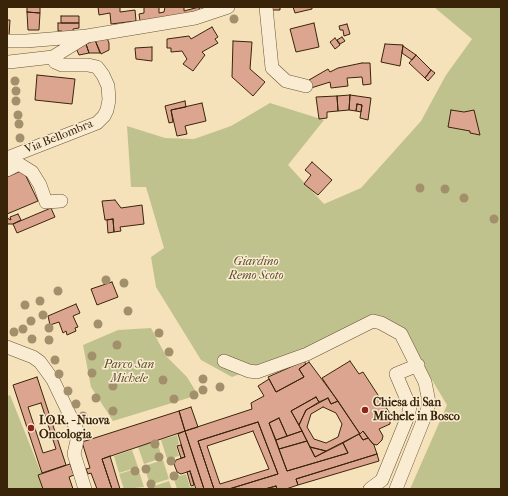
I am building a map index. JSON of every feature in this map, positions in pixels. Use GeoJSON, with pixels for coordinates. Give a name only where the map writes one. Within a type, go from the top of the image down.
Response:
{"type":"FeatureCollection","features":[{"type":"Feature","properties":{"kind":"street"},"geometry":{"type":"LineString","coordinates":[[7,40],[26,41],[87,36],[195,18],[228,7]]}},
{"type":"Feature","properties":{"kind":"street"},"geometry":{"type":"LineString","coordinates":[[266,7],[272,68],[286,81],[306,86]]}},
{"type":"Feature","properties":{"kind":"street"},"geometry":{"type":"LineString","coordinates":[[9,62],[53,57],[87,36]]}},
{"type":"Feature","properties":{"kind":"street","name":"Via Bellombra"},"geometry":{"type":"LineString","coordinates":[[7,158],[97,122],[107,110],[108,86],[103,74],[97,68],[88,65],[62,65],[55,62],[53,57]]}},
{"type":"Feature","properties":{"kind":"street","name":"Via Bellombra"},"geometry":{"type":"LineString","coordinates":[[7,170],[19,164],[32,172],[40,185],[46,202],[61,201]]}},
{"type":"Feature","properties":{"kind":"street"},"geometry":{"type":"LineString","coordinates":[[224,361],[249,371],[258,372],[307,354],[373,321],[381,323],[401,334],[425,382],[429,402],[427,411],[396,489]]}},
{"type":"Feature","properties":{"kind":"street"},"geometry":{"type":"LineString","coordinates":[[7,347],[33,357],[40,362],[53,380],[77,430],[78,436],[74,454],[85,489]]}},
{"type":"Feature","properties":{"kind":"street"},"geometry":{"type":"LineString","coordinates":[[370,489],[382,480],[408,416],[410,407],[396,374],[418,366]]}},
{"type":"Feature","properties":{"kind":"green space","name":"Giardino Remo Scoto"},"geometry":{"type":"Polygon","coordinates":[[[434,7],[501,7],[501,489],[410,489],[447,405],[401,328],[375,316],[322,343],[232,377],[201,360],[156,287],[151,257],[164,248],[146,187],[131,187],[127,126],[165,138],[194,139],[231,126],[270,103],[324,120],[288,165],[324,204],[361,188],[421,121],[446,75],[472,39],[434,7]]]}},
{"type":"Feature","properties":{"kind":"green space","name":"Parco San Michele"},"geometry":{"type":"Polygon","coordinates":[[[151,328],[166,356],[187,377],[198,395],[113,421],[91,387],[83,345],[118,330],[151,328]]]}},
{"type":"Feature","properties":{"kind":"green space"},"geometry":{"type":"Polygon","coordinates":[[[10,395],[42,475],[52,489],[7,489],[7,396],[10,395]]]}},
{"type":"Feature","properties":{"kind":"green space"},"geometry":{"type":"Polygon","coordinates":[[[177,435],[179,444],[176,446],[179,456],[175,457],[172,464],[169,465],[161,440],[177,435]]]}},
{"type":"Feature","properties":{"kind":"green space"},"geometry":{"type":"Polygon","coordinates":[[[157,441],[162,458],[144,464],[138,447],[157,441]]]}},
{"type":"Feature","properties":{"kind":"green space"},"geometry":{"type":"Polygon","coordinates":[[[132,450],[138,467],[119,473],[114,456],[132,450]]]}},
{"type":"Feature","properties":{"kind":"green space"},"geometry":{"type":"Polygon","coordinates":[[[163,460],[169,479],[150,485],[144,466],[163,460]]]}},
{"type":"Feature","properties":{"kind":"green space"},"geometry":{"type":"Polygon","coordinates":[[[138,468],[144,487],[124,489],[119,474],[138,468]]]}},
{"type":"Feature","properties":{"kind":"green space"},"geometry":{"type":"Polygon","coordinates":[[[175,472],[180,476],[186,474],[190,487],[194,486],[195,489],[177,489],[172,473],[175,472]]]}},
{"type":"Feature","properties":{"kind":"green space"},"geometry":{"type":"Polygon","coordinates":[[[169,481],[172,489],[152,489],[151,487],[169,481]]]}},
{"type":"Feature","properties":{"kind":"building"},"geometry":{"type":"Polygon","coordinates":[[[27,7],[40,7],[40,13],[27,12],[27,7]]]}},
{"type":"Feature","properties":{"kind":"building"},"geometry":{"type":"Polygon","coordinates":[[[98,7],[120,7],[120,12],[135,10],[136,21],[111,24],[110,13],[99,15],[98,7]]]}},
{"type":"Feature","properties":{"kind":"building"},"geometry":{"type":"Polygon","coordinates":[[[144,7],[159,7],[159,13],[164,12],[165,7],[184,7],[184,11],[199,7],[200,13],[140,21],[139,14],[144,13],[144,7]]]}},
{"type":"Feature","properties":{"kind":"building"},"geometry":{"type":"Polygon","coordinates":[[[272,7],[280,7],[280,10],[272,10],[272,7]]]}},
{"type":"Feature","properties":{"kind":"building"},"geometry":{"type":"Polygon","coordinates":[[[293,7],[312,7],[312,9],[295,13],[293,7]]]}},
{"type":"Feature","properties":{"kind":"building"},"geometry":{"type":"Polygon","coordinates":[[[27,12],[40,13],[39,30],[28,30],[27,12]]]}},
{"type":"Feature","properties":{"kind":"building"},"geometry":{"type":"Polygon","coordinates":[[[61,16],[79,16],[79,23],[61,23],[61,16]]]}},
{"type":"Feature","properties":{"kind":"building"},"geometry":{"type":"Polygon","coordinates":[[[7,20],[10,20],[9,36],[7,36],[7,20]]]}},
{"type":"Feature","properties":{"kind":"building"},"geometry":{"type":"Polygon","coordinates":[[[58,23],[79,23],[79,28],[73,29],[74,36],[63,38],[62,31],[58,31],[58,23]]]}},
{"type":"Feature","properties":{"kind":"building"},"geometry":{"type":"Polygon","coordinates":[[[314,23],[319,47],[296,52],[290,29],[314,23]]]}},
{"type":"Feature","properties":{"kind":"building"},"geometry":{"type":"Polygon","coordinates":[[[347,24],[350,34],[344,36],[343,30],[340,30],[339,26],[347,24]]]}},
{"type":"Feature","properties":{"kind":"building"},"geometry":{"type":"Polygon","coordinates":[[[212,27],[218,37],[215,39],[218,43],[202,52],[205,55],[193,71],[183,64],[187,59],[182,51],[171,52],[171,48],[167,48],[167,39],[189,36],[191,39],[212,27]]]}},
{"type":"Feature","properties":{"kind":"building"},"geometry":{"type":"Polygon","coordinates":[[[105,33],[109,43],[109,50],[101,54],[95,40],[86,44],[89,53],[79,55],[76,48],[105,33]]]}},
{"type":"Feature","properties":{"kind":"building"},"geometry":{"type":"Polygon","coordinates":[[[342,37],[345,41],[340,44],[337,40],[342,37]]]}},
{"type":"Feature","properties":{"kind":"building"},"geometry":{"type":"Polygon","coordinates":[[[335,38],[340,45],[335,49],[330,42],[335,38]]]}},
{"type":"Feature","properties":{"kind":"building"},"geometry":{"type":"Polygon","coordinates":[[[95,40],[100,53],[89,53],[86,44],[95,40]]]}},
{"type":"Feature","properties":{"kind":"building"},"geometry":{"type":"Polygon","coordinates":[[[233,41],[252,42],[250,69],[265,82],[253,96],[232,77],[233,41]]]}},
{"type":"Feature","properties":{"kind":"building"},"geometry":{"type":"Polygon","coordinates":[[[385,44],[403,45],[400,66],[381,62],[385,44]]]}},
{"type":"Feature","properties":{"kind":"building"},"geometry":{"type":"Polygon","coordinates":[[[403,46],[416,55],[412,60],[402,53],[403,46]]]}},
{"type":"Feature","properties":{"kind":"building"},"geometry":{"type":"Polygon","coordinates":[[[152,47],[152,61],[136,59],[135,48],[152,47]]]}},
{"type":"Feature","properties":{"kind":"building"},"geometry":{"type":"Polygon","coordinates":[[[416,55],[431,70],[425,78],[409,63],[416,55]]]}},
{"type":"Feature","properties":{"kind":"building"},"geometry":{"type":"Polygon","coordinates":[[[362,63],[370,63],[371,84],[363,85],[362,77],[347,78],[348,86],[331,88],[330,82],[311,88],[309,80],[328,69],[330,72],[338,68],[362,63]]]}},
{"type":"Feature","properties":{"kind":"building"},"geometry":{"type":"Polygon","coordinates":[[[431,70],[435,73],[428,81],[425,78],[431,70]]]}},
{"type":"Feature","properties":{"kind":"building"},"geometry":{"type":"Polygon","coordinates":[[[37,75],[75,79],[72,104],[35,100],[37,75]]]}},
{"type":"Feature","properties":{"kind":"building"},"geometry":{"type":"Polygon","coordinates":[[[350,95],[371,98],[368,120],[360,118],[362,105],[357,104],[356,111],[349,110],[350,95]]]}},
{"type":"Feature","properties":{"kind":"building"},"geometry":{"type":"Polygon","coordinates":[[[350,95],[349,110],[338,111],[337,96],[350,95]]]}},
{"type":"Feature","properties":{"kind":"building"},"geometry":{"type":"Polygon","coordinates":[[[337,96],[338,111],[327,112],[327,118],[319,119],[316,97],[337,96]]]}},
{"type":"Feature","properties":{"kind":"building"},"geometry":{"type":"Polygon","coordinates":[[[185,101],[186,107],[171,110],[173,122],[169,123],[165,106],[185,101]]]}},
{"type":"Feature","properties":{"kind":"building"},"geometry":{"type":"Polygon","coordinates":[[[202,103],[206,121],[185,126],[187,134],[177,136],[171,110],[202,103]]]}},
{"type":"Feature","properties":{"kind":"building"},"geometry":{"type":"Polygon","coordinates":[[[357,104],[362,105],[361,112],[356,111],[357,104]]]}},
{"type":"Feature","properties":{"kind":"building"},"geometry":{"type":"Polygon","coordinates":[[[451,110],[464,112],[474,110],[480,135],[470,133],[470,131],[448,127],[451,110]]]}},
{"type":"Feature","properties":{"kind":"building"},"geometry":{"type":"Polygon","coordinates":[[[312,162],[332,180],[318,195],[304,184],[311,175],[305,170],[312,162]]]}},
{"type":"Feature","properties":{"kind":"building"},"geometry":{"type":"Polygon","coordinates":[[[23,170],[38,201],[7,214],[7,177],[23,170]]]}},
{"type":"Feature","properties":{"kind":"building"},"geometry":{"type":"Polygon","coordinates":[[[115,200],[121,208],[142,205],[144,224],[120,227],[121,231],[114,232],[113,219],[105,220],[102,201],[115,200]]]}},
{"type":"Feature","properties":{"kind":"building"},"geometry":{"type":"Polygon","coordinates":[[[51,208],[55,217],[17,233],[13,224],[51,208]]]}},
{"type":"Feature","properties":{"kind":"building"},"geometry":{"type":"Polygon","coordinates":[[[18,214],[21,220],[13,224],[7,224],[7,218],[11,220],[10,217],[18,214]]]}},
{"type":"Feature","properties":{"kind":"building"},"geometry":{"type":"Polygon","coordinates":[[[113,219],[114,232],[108,233],[107,220],[113,219]]]}},
{"type":"Feature","properties":{"kind":"building"},"geometry":{"type":"Polygon","coordinates":[[[112,282],[118,297],[97,305],[91,289],[112,282]]]}},
{"type":"Feature","properties":{"kind":"building"},"geometry":{"type":"Polygon","coordinates":[[[76,304],[80,313],[73,316],[78,327],[75,328],[76,331],[67,335],[66,331],[63,333],[59,322],[50,325],[48,316],[76,304]]]}},
{"type":"Feature","properties":{"kind":"building"},"geometry":{"type":"Polygon","coordinates":[[[304,361],[306,364],[299,369],[304,377],[276,392],[268,377],[304,361]]]}},
{"type":"Feature","properties":{"kind":"building","name":"Chiesa di San Michele in Bosco"},"geometry":{"type":"Polygon","coordinates":[[[350,361],[359,374],[363,372],[393,418],[390,420],[390,424],[379,429],[383,436],[382,440],[377,445],[373,444],[363,431],[360,434],[322,378],[350,361]]]}},
{"type":"Feature","properties":{"kind":"building"},"geometry":{"type":"Polygon","coordinates":[[[309,362],[338,401],[331,404],[328,398],[319,402],[316,397],[291,411],[302,431],[287,436],[279,418],[269,423],[287,471],[348,453],[343,443],[359,434],[363,440],[368,438],[374,445],[377,454],[296,479],[298,485],[286,489],[277,489],[276,486],[265,489],[229,489],[278,474],[258,422],[198,441],[214,489],[204,489],[185,431],[252,409],[251,403],[264,396],[258,386],[269,379],[276,392],[304,377],[299,369],[309,362]]]}},
{"type":"Feature","properties":{"kind":"building","name":"I.O.R. - Nuova Oncologia"},"geometry":{"type":"Polygon","coordinates":[[[37,377],[66,465],[42,473],[13,385],[37,377]],[[41,403],[28,407],[43,453],[56,449],[41,403]]]}},
{"type":"Feature","properties":{"kind":"building"},"geometry":{"type":"Polygon","coordinates":[[[316,397],[319,402],[306,410],[299,425],[291,411],[316,397]]]}},
{"type":"Feature","properties":{"kind":"building"},"geometry":{"type":"Polygon","coordinates":[[[328,398],[331,404],[338,401],[360,434],[363,431],[368,438],[363,440],[359,434],[326,451],[310,447],[299,425],[306,410],[328,398]],[[323,407],[311,414],[307,427],[314,439],[326,443],[338,437],[342,424],[336,413],[323,407]]]}},
{"type":"Feature","properties":{"kind":"building"},"geometry":{"type":"Polygon","coordinates":[[[191,407],[198,427],[185,431],[179,411],[191,407]]]}},
{"type":"Feature","properties":{"kind":"building"},"geometry":{"type":"Polygon","coordinates":[[[179,411],[185,431],[102,459],[112,489],[97,489],[91,473],[88,474],[86,469],[90,468],[82,442],[179,411]]]}},
{"type":"Feature","properties":{"kind":"building"},"geometry":{"type":"Polygon","coordinates":[[[279,418],[287,436],[276,440],[269,423],[279,418]]]}},
{"type":"Feature","properties":{"kind":"building"},"geometry":{"type":"Polygon","coordinates":[[[258,422],[278,474],[229,489],[214,489],[198,441],[258,422]],[[253,431],[207,446],[220,484],[269,469],[253,431]]]}},
{"type":"Feature","properties":{"kind":"building"},"geometry":{"type":"Polygon","coordinates":[[[185,431],[204,489],[196,489],[190,471],[181,474],[177,472],[174,464],[176,460],[185,457],[178,434],[185,431]]]}},
{"type":"Feature","properties":{"kind":"building"},"geometry":{"type":"Polygon","coordinates":[[[302,431],[307,441],[279,449],[276,440],[302,431]]]}},
{"type":"Feature","properties":{"kind":"building"},"geometry":{"type":"Polygon","coordinates":[[[307,441],[315,457],[343,443],[348,453],[287,471],[279,449],[307,441]]]}},
{"type":"Feature","properties":{"kind":"building"},"geometry":{"type":"Polygon","coordinates":[[[181,445],[185,457],[181,458],[177,446],[181,445]]]}},
{"type":"Feature","properties":{"kind":"building"},"geometry":{"type":"Polygon","coordinates":[[[310,447],[326,451],[315,457],[310,447]]]}},
{"type":"Feature","properties":{"kind":"building"},"geometry":{"type":"Polygon","coordinates":[[[377,454],[379,461],[298,485],[296,479],[377,454]]]}},
{"type":"Feature","properties":{"kind":"building"},"geometry":{"type":"Polygon","coordinates":[[[110,456],[120,489],[112,489],[102,459],[110,456]]]}},
{"type":"Feature","properties":{"kind":"building"},"geometry":{"type":"Polygon","coordinates":[[[70,464],[74,475],[69,477],[73,489],[43,489],[38,475],[70,464]]]}},
{"type":"Feature","properties":{"kind":"building"},"geometry":{"type":"Polygon","coordinates":[[[190,471],[194,485],[191,486],[187,472],[190,471]]]}},
{"type":"Feature","properties":{"kind":"building"},"geometry":{"type":"Polygon","coordinates":[[[276,486],[277,489],[265,489],[276,486]]]}},
{"type":"Feature","properties":{"kind":"place","name":"Chiesa di San Michele in Bosco"},"geometry":{"type":"Point","coordinates":[365,410]}},
{"type":"Feature","properties":{"kind":"place","name":"I.O.R. - Nuova Oncologia"},"geometry":{"type":"Point","coordinates":[31,428]}}]}
